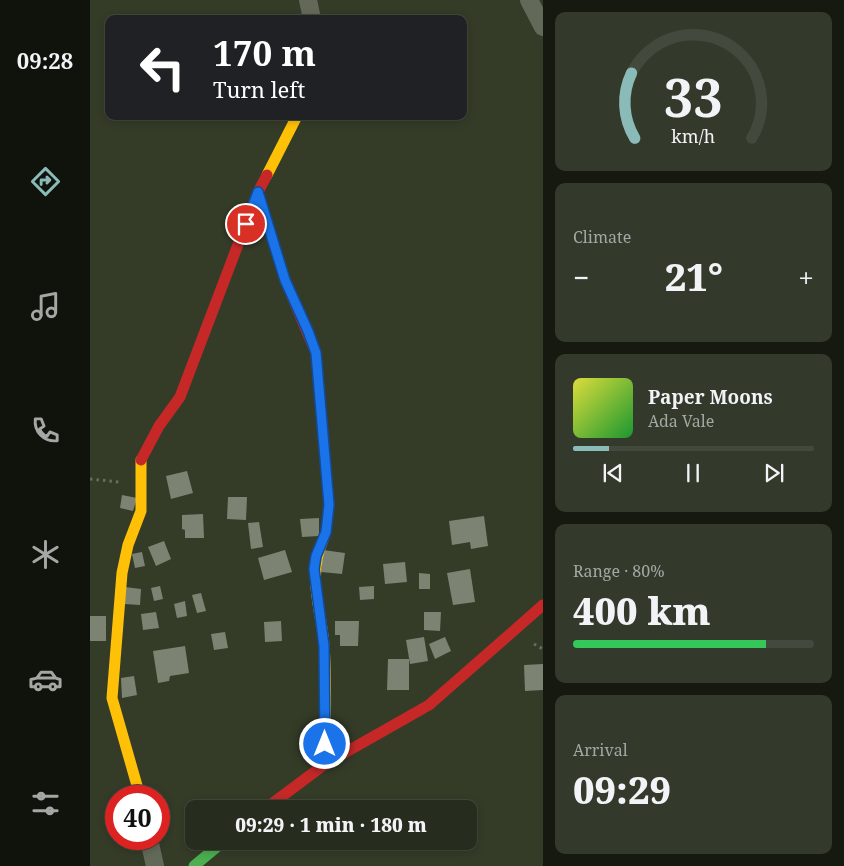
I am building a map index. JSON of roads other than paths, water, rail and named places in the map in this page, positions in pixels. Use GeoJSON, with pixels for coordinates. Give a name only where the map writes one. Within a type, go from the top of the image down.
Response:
{"type":"FeatureCollection","features":[{"type":"Feature","properties":{"kind":"street"},"geometry":{"type":"LineString","coordinates":[[308,0],[311,15]]}},
{"type":"Feature","properties":{"kind":"street"},"geometry":{"type":"LineString","coordinates":[[529,0],[543,27]]}},
{"type":"Feature","properties":{"kind":"street"},"geometry":{"type":"LineString","coordinates":[[137,785],[112,698],[122,573],[128,545],[141,511],[141,459],[159,426],[180,397],[216,307],[258,192],[295,120]]}},
{"type":"Feature","properties":{"kind":"street"},"geometry":{"type":"LineString","coordinates":[[258,192],[285,280],[316,353],[329,505],[326,532],[316,556],[314,569],[324,646],[325,764]]}},
{"type":"Feature","properties":{"kind":"street"},"geometry":{"type":"LineString","coordinates":[[276,800],[325,764],[430,705],[543,605]]}},
{"type":"Feature","properties":{"kind":"street"},"geometry":{"type":"LineString","coordinates":[[151,850],[155,866]]}},
{"type":"Feature","properties":{"kind":"street"},"geometry":{"type":"LineString","coordinates":[[194,866],[213,850]]}}]}
